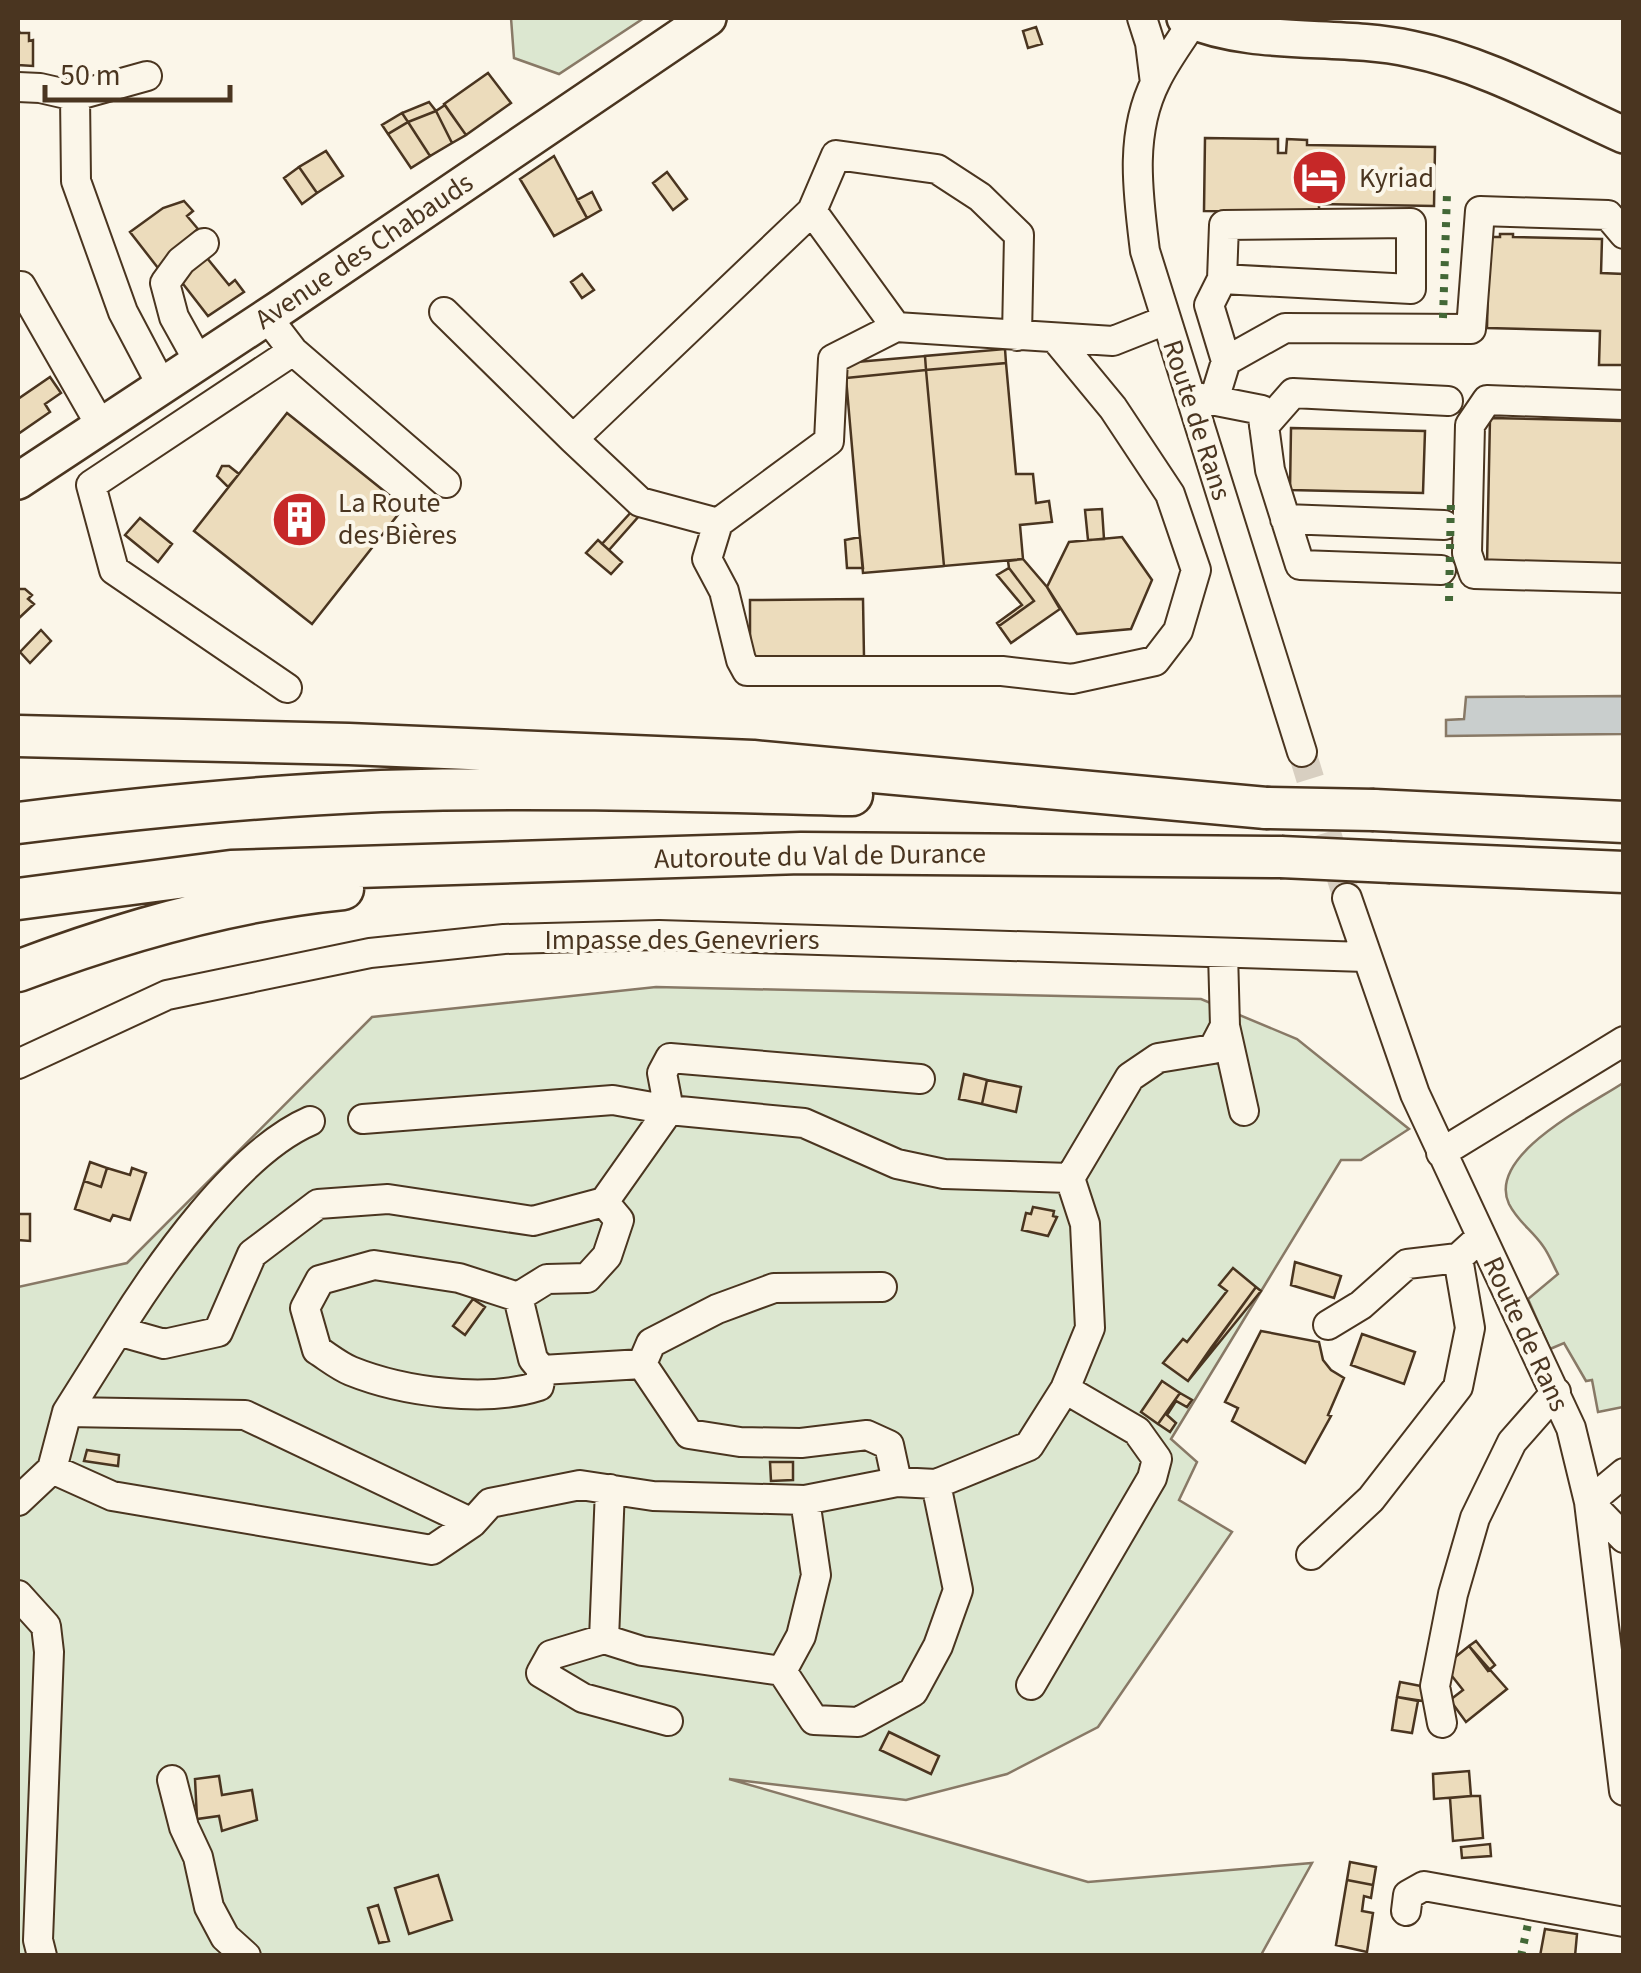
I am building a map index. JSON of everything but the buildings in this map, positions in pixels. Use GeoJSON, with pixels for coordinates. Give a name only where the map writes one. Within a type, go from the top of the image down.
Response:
{"type":"FeatureCollection","features":[{"type":"Feature","properties":{"kind":"highway"},"geometry":{"type":"LineString","coordinates":[[18,736],[349,744],[753,762],[1266,808]]}},
{"type":"Feature","properties":{"kind":"highway","name":"Autoroute du Val de Durance"},"geometry":{"type":"LineString","coordinates":[[18,823],[206,802],[342,794],[618,788],[1374,810],[1624,822]]}},
{"type":"Feature","properties":{"kind":"highway"},"geometry":{"type":"LineString","coordinates":[[18,971],[212,911],[331,890],[801,852]]}},
{"type":"Feature","properties":{"kind":"highway","name":"Autoroute du Val de Durance"},"geometry":{"type":"LineString","coordinates":[[18,899],[231,872],[801,852],[1281,857],[1624,872]]}},
{"type":"Feature","properties":{"kind":"main road","name":"Avenue des Chabauds"},"geometry":{"type":"LineString","coordinates":[[18,480],[708,18]]}},
{"type":"Feature","properties":{"kind":"main road"},"geometry":{"type":"LineString","coordinates":[[1189,19],[1246,33],[1369,43],[1438,55],[1624,134]]}},
{"type":"Feature","properties":{"kind":"street","name":"Route de Rans"},"geometry":{"type":"LineString","coordinates":[[1142,18],[1150,43],[1154,83]]}},
{"type":"Feature","properties":{"kind":"street","name":"Route de Rans"},"geometry":{"type":"LineString","coordinates":[[1189,19],[1154,83],[1142,126],[1135,175],[1145,251],[1166,320],[1202,398],[1302,752]]}},
{"type":"Feature","properties":{"kind":"street"},"geometry":{"type":"LineString","coordinates":[[18,87],[74,96],[146,76]]}},
{"type":"Feature","properties":{"kind":"street"},"geometry":{"type":"LineString","coordinates":[[74,96],[76,181],[123,312],[162,386]]}},
{"type":"Feature","properties":{"kind":"street"},"geometry":{"type":"LineString","coordinates":[[573,439],[812,211],[836,154],[936,170],[980,197],[1019,235],[1017,336]]}},
{"type":"Feature","properties":{"kind":"street"},"geometry":{"type":"LineString","coordinates":[[812,211],[896,327]]}},
{"type":"Feature","properties":{"kind":"street"},"geometry":{"type":"LineString","coordinates":[[1441,570],[1300,564],[1270,470],[1262,410],[1202,398],[1226,362],[1284,328],[1471,329],[1480,211],[1608,215],[1624,234]]}},
{"type":"Feature","properties":{"kind":"street"},"geometry":{"type":"LineString","coordinates":[[1222,278],[1412,289],[1411,223],[1224,225],[1222,278],[1209,305],[1226,362]]}},
{"type":"Feature","properties":{"kind":"street"},"geometry":{"type":"LineString","coordinates":[[199,362],[174,317],[166,283],[180,260],[204,242]]}},
{"type":"Feature","properties":{"kind":"street"},"geometry":{"type":"LineString","coordinates":[[19,281],[101,426]]}},
{"type":"Feature","properties":{"kind":"street"},"geometry":{"type":"LineString","coordinates":[[444,312],[640,502],[718,523]]}},
{"type":"Feature","properties":{"kind":"street"},"geometry":{"type":"LineString","coordinates":[[267,316],[293,351],[446,482]]}},
{"type":"Feature","properties":{"kind":"street"},"geometry":{"type":"LineString","coordinates":[[1056,339],[1113,408],[1170,494],[1196,570],[1178,631],[1155,661],[1072,679],[1002,671],[747,671],[724,590],[707,560],[718,523],[828,441],[833,359],[896,327],[1113,342],[1166,320]]}},
{"type":"Feature","properties":{"kind":"street"},"geometry":{"type":"LineString","coordinates":[[287,688],[114,570],[91,485],[293,351]]}},
{"type":"Feature","properties":{"kind":"street"},"geometry":{"type":"LineString","coordinates":[[1264,426],[1292,393],[1448,401]]}},
{"type":"Feature","properties":{"kind":"street"},"geometry":{"type":"LineString","coordinates":[[1624,404],[1487,400],[1470,425],[1467,553],[1474,574],[1624,578]]}},
{"type":"Feature","properties":{"kind":"street"},"geometry":{"type":"LineString","coordinates":[[1286,519],[1444,525]]}},
{"type":"Feature","properties":{"kind":"street","name":"Route de Rans"},"geometry":{"type":"LineString","coordinates":[[1347,898],[1415,1094],[1571,1428],[1589,1502],[1624,1791]]}},
{"type":"Feature","properties":{"kind":"street","name":"Impasse des Genevriers"},"geometry":{"type":"LineString","coordinates":[[18,1064],[167,995],[370,953],[504,939],[659,935],[1366,958]]}},
{"type":"Feature","properties":{"kind":"street"},"geometry":{"type":"LineString","coordinates":[[1223,953],[1225,1026],[1244,1111]]}},
{"type":"Feature","properties":{"kind":"street"},"geometry":{"type":"LineString","coordinates":[[52,1469],[112,1496],[432,1550],[472,1523],[490,1503],[580,1485],[653,1496],[805,1500],[897,1482],[936,1484],[1029,1446],[1065,1390],[1090,1328],[1085,1224],[1070,1178],[1130,1077],[1158,1058],[1213,1049],[1225,1026]]}},
{"type":"Feature","properties":{"kind":"street"},"geometry":{"type":"LineString","coordinates":[[1440,1153],[1624,1041]]}},
{"type":"Feature","properties":{"kind":"street"},"geometry":{"type":"LineString","coordinates":[[118,1331],[164,1344],[218,1332],[252,1254],[318,1204],[388,1199],[533,1220],[604,1202],[669,1110],[662,1073],[670,1058],[920,1078]]}},
{"type":"Feature","properties":{"kind":"street"},"geometry":{"type":"LineString","coordinates":[[362,1119],[613,1100],[669,1110],[804,1123],[897,1164],[944,1174],[1070,1178]]}},
{"type":"Feature","properties":{"kind":"street"},"geometry":{"type":"LineString","coordinates":[[18,1501],[52,1469],[68,1412],[150,1278],[242,1169],[289,1130],[310,1121]]}},
{"type":"Feature","properties":{"kind":"street"},"geometry":{"type":"LineString","coordinates":[[542,1370],[539,1386],[513,1394],[435,1392],[350,1371],[317,1350],[305,1308],[320,1280],[374,1265],[459,1278],[518,1297],[547,1279],[586,1278],[607,1256],[618,1220],[604,1202]]}},
{"type":"Feature","properties":{"kind":"street"},"geometry":{"type":"LineString","coordinates":[[1328,1326],[1361,1304],[1407,1264],[1458,1258],[1480,1237]]}},
{"type":"Feature","properties":{"kind":"street"},"geometry":{"type":"LineString","coordinates":[[1311,1555],[1371,1499],[1458,1387],[1470,1328],[1458,1258]]}},
{"type":"Feature","properties":{"kind":"street"},"geometry":{"type":"LineString","coordinates":[[642,1364],[651,1343],[717,1310],[774,1288],[882,1287]]}},
{"type":"Feature","properties":{"kind":"street"},"geometry":{"type":"LineString","coordinates":[[518,1297],[533,1360],[542,1370]]}},
{"type":"Feature","properties":{"kind":"street"},"geometry":{"type":"LineString","coordinates":[[542,1370],[642,1364]]}},
{"type":"Feature","properties":{"kind":"street"},"geometry":{"type":"LineString","coordinates":[[642,1364],[689,1434],[740,1442],[801,1443],[867,1436],[890,1445],[897,1482]]}},
{"type":"Feature","properties":{"kind":"street"},"geometry":{"type":"LineString","coordinates":[[1031,1686],[1152,1478],[1156,1459],[1136,1431],[1065,1390]]}},
{"type":"Feature","properties":{"kind":"street"},"geometry":{"type":"LineString","coordinates":[[1442,1723],[1435,1686],[1453,1594],[1476,1518],[1512,1442],[1556,1392]]}},
{"type":"Feature","properties":{"kind":"street"},"geometry":{"type":"LineString","coordinates":[[68,1412],[245,1415],[472,1523]]}},
{"type":"Feature","properties":{"kind":"street"},"geometry":{"type":"LineString","coordinates":[[1624,1473],[1589,1502],[1624,1538]]}},
{"type":"Feature","properties":{"kind":"street"},"geometry":{"type":"LineString","coordinates":[[668,1722],[583,1698],[541,1673],[551,1656],[604,1639],[642,1651],[782,1671],[814,1720],[858,1722],[912,1692],[938,1646],[958,1590],[936,1484]]}},
{"type":"Feature","properties":{"kind":"street"},"geometry":{"type":"LineString","coordinates":[[604,1639],[610,1489]]}},
{"type":"Feature","properties":{"kind":"street"},"geometry":{"type":"LineString","coordinates":[[782,1671],[801,1636],[816,1575],[805,1500]]}},
{"type":"Feature","properties":{"kind":"street"},"geometry":{"type":"LineString","coordinates":[[18,1595],[46,1626],[49,1652],[38,1940],[42,1956]]}},
{"type":"Feature","properties":{"kind":"street"},"geometry":{"type":"LineString","coordinates":[[172,1780],[210,1907],[225,1937],[246,1956]]}},
{"type":"Feature","properties":{"kind":"street"},"geometry":{"type":"LineString","coordinates":[[1406,1912],[1408,1895],[1424,1886],[1624,1922]]}},
{"type":"Feature","properties":{"kind":"green space"},"geometry":{"type":"Polygon","coordinates":[[[511,18],[644,18],[559,74],[514,58],[511,18]]]}},
{"type":"Feature","properties":{"kind":"green space"},"geometry":{"type":"Polygon","coordinates":[[[656,987],[1201,999],[1297,1039],[1409,1129],[1361,1160],[1341,1160],[1171,1439],[1197,1462],[1179,1500],[1232,1532],[1098,1727],[1007,1774],[906,1800],[729,1779],[1088,1882],[1312,1863],[1261,1955],[18,1955],[18,1287],[127,1263],[372,1017],[656,987]]]}},
{"type":"Feature","properties":{"kind":"green space"},"geometry":{"type":"Polygon","coordinates":[[[1623,1083],[1623,1407],[1598,1412],[1592,1380],[1586,1381],[1564,1343],[1550,1349],[1528,1299],[1558,1274],[1543,1246],[1509,1204],[1506,1186],[1512,1168],[1545,1133],[1623,1083]]]}},
{"type":"Feature","properties":{"kind":"shaded area"},"geometry":{"type":"Polygon","coordinates":[[[1623,696],[1623,734],[1446,736],[1446,720],[1464,719],[1466,697],[1623,696]]]}},
{"type":"Feature","properties":{"kind":"tunnel"},"geometry":{"type":"LineString","coordinates":[[1302,752],[1347,898]]}},
{"type":"Feature","properties":{"kind":"hedge"},"geometry":{"type":"LineString","coordinates":[[1443,318],[1447,193]]}},
{"type":"Feature","properties":{"kind":"hedge"},"geometry":{"type":"LineString","coordinates":[[1449,601],[1451,498]]}},
{"type":"Feature","properties":{"kind":"hedge"},"geometry":{"type":"LineString","coordinates":[[1521,1956],[1528,1924]]}},
{"type":"Feature","properties":{"kind":"place","name":"Kyriad"},"geometry":{"type":"Point","coordinates":[1320,178]}},
{"type":"Feature","properties":{"kind":"place","name":"La Route des Bières"},"geometry":{"type":"Point","coordinates":[299,519]}}]}
